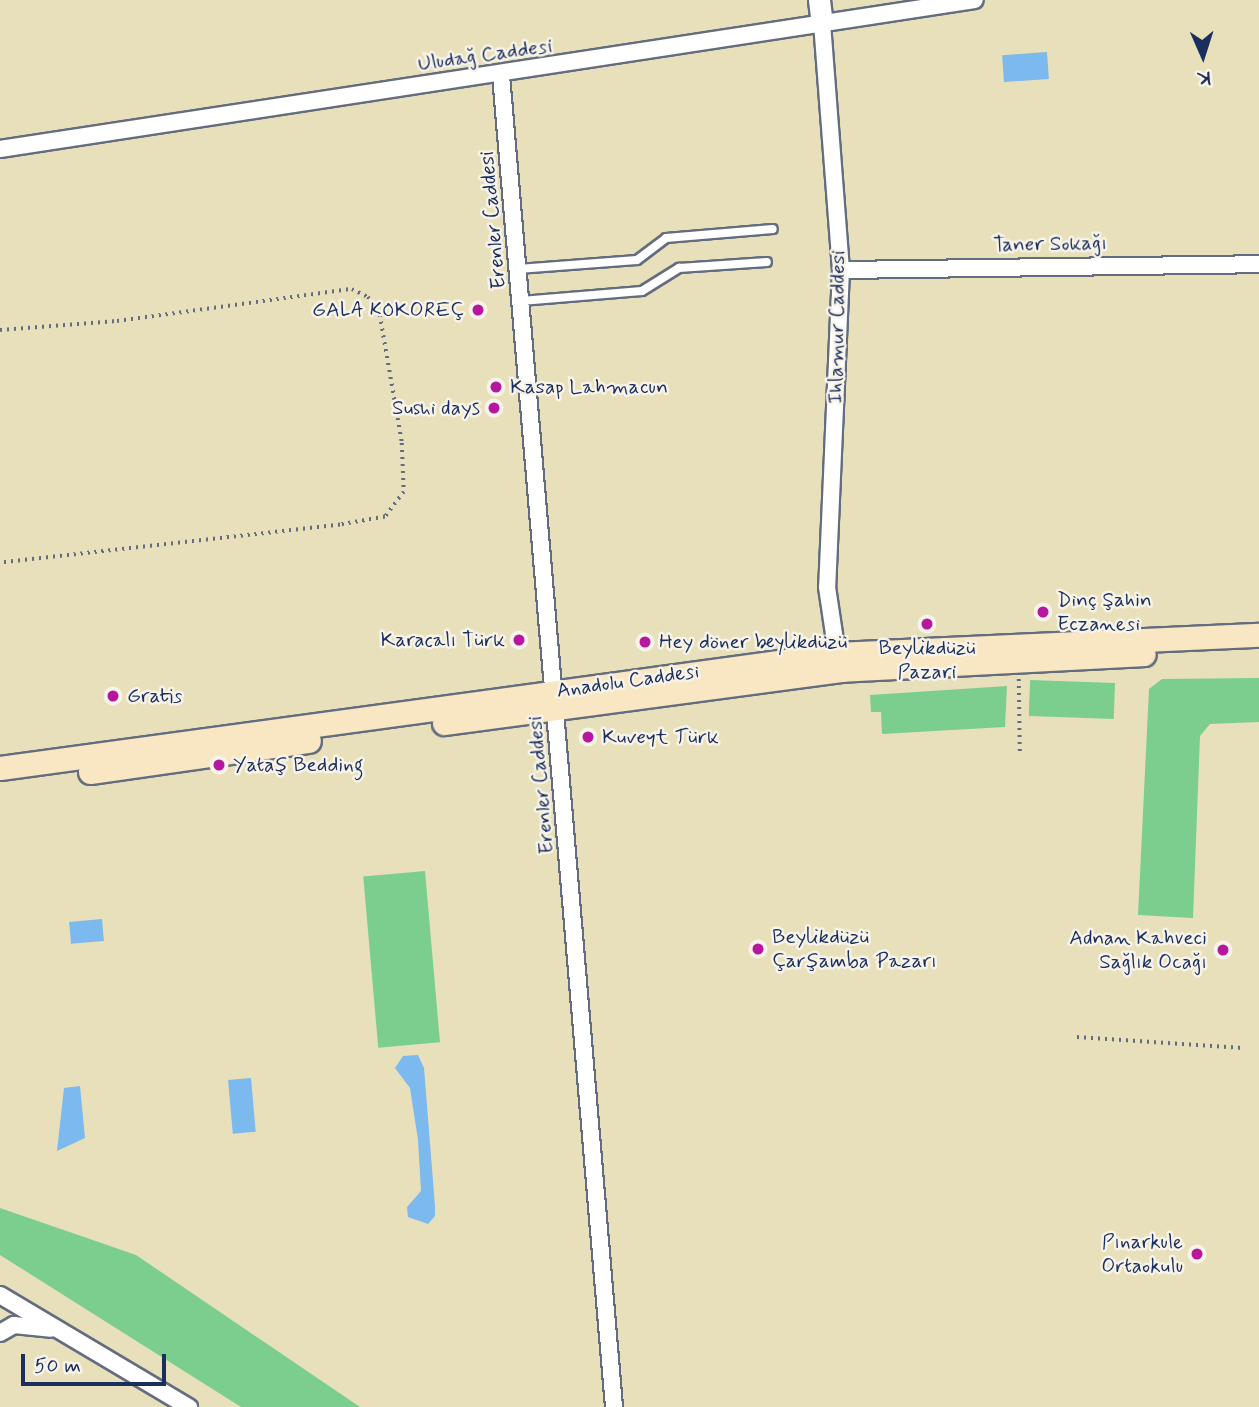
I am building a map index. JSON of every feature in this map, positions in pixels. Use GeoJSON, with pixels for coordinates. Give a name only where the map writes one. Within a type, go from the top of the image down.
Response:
{"type":"FeatureCollection","features":[{"type":"Feature","properties":{"kind":"main road","name":"Anadolu Caddesi"},"geometry":{"type":"LineString","coordinates":[[0,768],[838,662],[1138,647],[1259,635]]}},
{"type":"Feature","properties":{"kind":"main road","name":"Anadolu Caddesi"},"geometry":{"type":"LineString","coordinates":[[1138,647],[1259,650]]}},
{"type":"Feature","properties":{"kind":"main road","name":"Anadolu Caddesi"},"geometry":{"type":"LineString","coordinates":[[0,784],[554,699]]}},
{"type":"Feature","properties":{"kind":"street","name":"Ihlamur Caddesi"},"geometry":{"type":"LineString","coordinates":[[819,0],[841,270],[827,587],[838,662]]}},
{"type":"Feature","properties":{"kind":"street","name":"Uludağ Caddesi"},"geometry":{"type":"LineString","coordinates":[[0,149],[319,97],[501,75],[975,0]]}},
{"type":"Feature","properties":{"kind":"street","name":"Erenler Caddesi"},"geometry":{"type":"LineString","coordinates":[[501,75],[614,1407]]}},
{"type":"Feature","properties":{"kind":"street","name":"Taner Sokağı"},"geometry":{"type":"LineString","coordinates":[[841,270],[1259,264]]}},
{"type":"Feature","properties":{"kind":"street"},"geometry":{"type":"LineString","coordinates":[[0,1295],[70,1333],[189,1407]]}},
{"type":"Feature","properties":{"kind":"street"},"geometry":{"type":"LineString","coordinates":[[0,1333],[14,1325],[32,1324],[70,1333]]}},
{"type":"Feature","properties":{"kind":"lane"},"geometry":{"type":"LineString","coordinates":[[518,269],[637,260],[666,238],[773,229]]}},
{"type":"Feature","properties":{"kind":"lane"},"geometry":{"type":"LineString","coordinates":[[521,301],[642,292],[679,268],[767,262]]}},
{"type":"Feature","properties":{"kind":"path"},"geometry":{"type":"LineString","coordinates":[[0,330],[117,321],[352,289],[368,297],[380,315],[402,443],[404,492],[385,517],[340,525],[0,563]]}},
{"type":"Feature","properties":{"kind":"path"},"geometry":{"type":"LineString","coordinates":[[1019,677],[1020,754]]}},
{"type":"Feature","properties":{"kind":"path"},"geometry":{"type":"LineString","coordinates":[[1077,1037],[1242,1048]]}},
{"type":"Feature","properties":{"kind":"green space"},"geometry":{"type":"Polygon","coordinates":[[[1259,678],[1259,722],[1210,724],[1200,736],[1193,918],[1138,915],[1149,689],[1162,679],[1259,678]]]}},
{"type":"Feature","properties":{"kind":"green space"},"geometry":{"type":"Polygon","coordinates":[[[1030,680],[1115,683],[1114,719],[1029,716],[1030,680]]]}},
{"type":"Feature","properties":{"kind":"green space"},"geometry":{"type":"Polygon","coordinates":[[[1007,686],[1005,727],[882,734],[881,712],[871,712],[870,695],[1007,686]]]}},
{"type":"Feature","properties":{"kind":"green space"},"geometry":{"type":"Polygon","coordinates":[[[425,871],[440,1042],[378,1048],[363,876],[425,871]]]}},
{"type":"Feature","properties":{"kind":"green space"},"geometry":{"type":"Polygon","coordinates":[[[0,1208],[136,1255],[360,1407],[241,1407],[0,1255],[0,1208]]]}},
{"type":"Feature","properties":{"kind":"water"},"geometry":{"type":"Polygon","coordinates":[[[1047,52],[1049,79],[1004,82],[1002,55],[1047,52]]]}},
{"type":"Feature","properties":{"kind":"water"},"geometry":{"type":"Polygon","coordinates":[[[102,919],[104,941],[71,944],[69,922],[102,919]]]}},
{"type":"Feature","properties":{"kind":"water"},"geometry":{"type":"Polygon","coordinates":[[[418,1055],[424,1068],[435,1206],[435,1216],[428,1224],[408,1217],[407,1207],[421,1191],[418,1140],[410,1088],[395,1068],[403,1056],[418,1055]]]}},
{"type":"Feature","properties":{"kind":"water"},"geometry":{"type":"Polygon","coordinates":[[[251,1078],[256,1132],[233,1134],[228,1080],[251,1078]]]}},
{"type":"Feature","properties":{"kind":"water"},"geometry":{"type":"Polygon","coordinates":[[[80,1086],[85,1138],[57,1151],[64,1088],[80,1086]]]}},
{"type":"Feature","properties":{"kind":"place","name":"GALA KOKOREÇ"},"geometry":{"type":"Point","coordinates":[478,310]}},
{"type":"Feature","properties":{"kind":"place","name":"Kasap Lahmacun"},"geometry":{"type":"Point","coordinates":[496,387]}},
{"type":"Feature","properties":{"kind":"place","name":"Sushi days"},"geometry":{"type":"Point","coordinates":[494,408]}},
{"type":"Feature","properties":{"kind":"place","name":"Dinç Şahin Eczanesi"},"geometry":{"type":"Point","coordinates":[1043,612]}},
{"type":"Feature","properties":{"kind":"place","name":"Beylikdüzü Pazari"},"geometry":{"type":"Point","coordinates":[927,624]}},
{"type":"Feature","properties":{"kind":"place","name":"Karacalı Türk"},"geometry":{"type":"Point","coordinates":[519,640]}},
{"type":"Feature","properties":{"kind":"place","name":"Hey döner beylikdüzü"},"geometry":{"type":"Point","coordinates":[645,642]}},
{"type":"Feature","properties":{"kind":"place","name":"Gratis"},"geometry":{"type":"Point","coordinates":[113,696]}},
{"type":"Feature","properties":{"kind":"place","name":"Kuveyt Türk"},"geometry":{"type":"Point","coordinates":[588,737]}},
{"type":"Feature","properties":{"kind":"place","name":"Yataş Bedding"},"geometry":{"type":"Point","coordinates":[219,765]}},
{"type":"Feature","properties":{"kind":"place","name":"Beylikdüzü Çarşamba Pazarı"},"geometry":{"type":"Point","coordinates":[758,949]}},
{"type":"Feature","properties":{"kind":"place","name":"Adnan Kahveci Sağlık Ocağı"},"geometry":{"type":"Point","coordinates":[1223,950]}},
{"type":"Feature","properties":{"kind":"place","name":"Pınarkule Ortaokulu"},"geometry":{"type":"Point","coordinates":[1197,1254]}}]}
